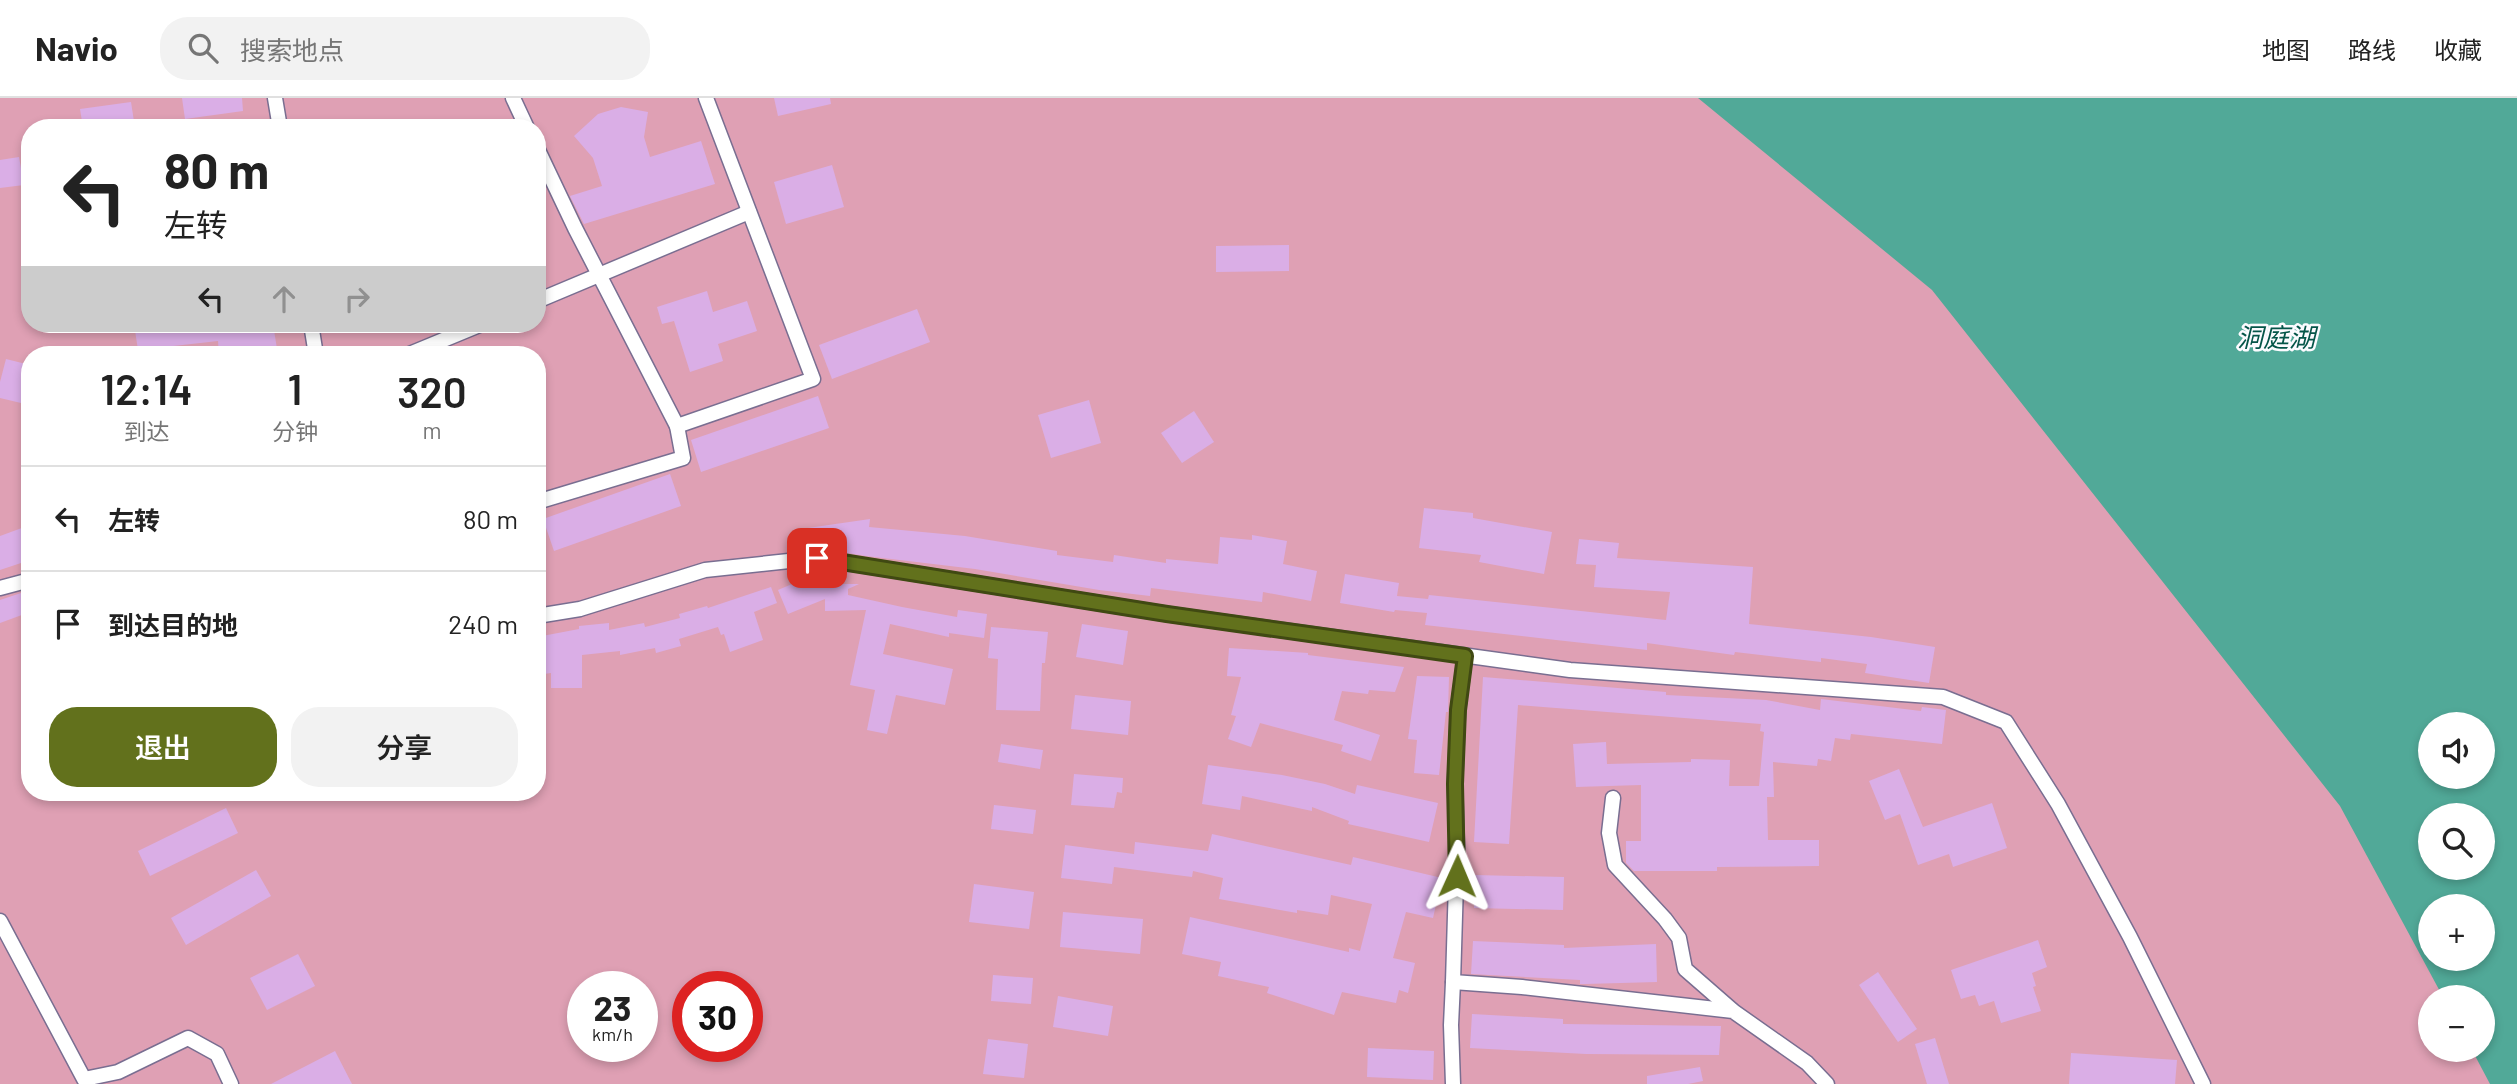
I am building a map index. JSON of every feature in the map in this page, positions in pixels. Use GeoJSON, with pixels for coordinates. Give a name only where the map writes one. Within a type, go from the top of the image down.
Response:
{"type":"FeatureCollection","features":[{"type":"Feature","properties":{"kind":"street"},"geometry":{"type":"LineString","coordinates":[[275,98],[278,119]]}},
{"type":"Feature","properties":{"kind":"street"},"geometry":{"type":"LineString","coordinates":[[513,98],[523,119]]}},
{"type":"Feature","properties":{"kind":"street"},"geometry":{"type":"LineString","coordinates":[[677,426],[813,379],[706,98]]}},
{"type":"Feature","properties":{"kind":"street"},"geometry":{"type":"LineString","coordinates":[[546,166],[677,426],[683,458],[546,499]]}},
{"type":"Feature","properties":{"kind":"street"},"geometry":{"type":"LineString","coordinates":[[546,297],[750,212]]}},
{"type":"Feature","properties":{"kind":"street"},"geometry":{"type":"LineString","coordinates":[[429,346],[460,333]]}},
{"type":"Feature","properties":{"kind":"street"},"geometry":{"type":"LineString","coordinates":[[546,615],[580,609],[705,570],[817,558],[1167,614],[1570,670],[1942,697],[2006,722],[2058,804],[2130,937],[2203,1084]]}},
{"type":"Feature","properties":{"kind":"street"},"geometry":{"type":"LineString","coordinates":[[0,588],[21,582]]}},
{"type":"Feature","properties":{"kind":"street"},"geometry":{"type":"LineString","coordinates":[[1453,1084],[1451,1025],[1457,849],[1455,784],[1458,710],[1465,656]]}},
{"type":"Feature","properties":{"kind":"street"},"geometry":{"type":"LineString","coordinates":[[1614,798],[1609,832],[1615,865],[1679,938],[1685,969],[1733,1011],[1807,1063],[1827,1084]]}},
{"type":"Feature","properties":{"kind":"street"},"geometry":{"type":"LineString","coordinates":[[0,921],[84,1079],[118,1072],[188,1038],[217,1054],[231,1084]]}},
{"type":"Feature","properties":{"kind":"street"},"geometry":{"type":"LineString","coordinates":[[1453,982],[1522,986],[1733,1011]]}},
{"type":"Feature","properties":{"kind":"shaded area"},"geometry":{"type":"Polygon","coordinates":[[[0,98],[2517,98],[2517,1084],[0,1084],[0,98]]]}},
{"type":"Feature","properties":{"kind":"water","name":"洞庭湖"},"geometry":{"type":"Polygon","coordinates":[[[1698,98],[2517,98],[2517,1084],[2490,1084],[2478,1062],[2495,1062],[2495,985],[2437,985],[2429,971],[2495,971],[2495,894],[2418,894],[2418,951],[2340,806],[1932,290],[1698,98]]]}},
{"type":"Feature","properties":{"kind":"building"},"geometry":{"type":"Polygon","coordinates":[[[182,98],[242,98],[243,111],[185,119],[182,98]]]}},
{"type":"Feature","properties":{"kind":"building"},"geometry":{"type":"Polygon","coordinates":[[[774,98],[830,98],[831,104],[778,116],[774,98]]]}},
{"type":"Feature","properties":{"kind":"building"},"geometry":{"type":"Polygon","coordinates":[[[131,102],[134,119],[82,119],[80,109],[131,102]]]}},
{"type":"Feature","properties":{"kind":"building"},"geometry":{"type":"Polygon","coordinates":[[[621,107],[648,112],[644,137],[650,157],[701,141],[715,184],[584,224],[570,196],[602,186],[593,158],[574,136],[598,114],[621,107]]]}},
{"type":"Feature","properties":{"kind":"building"},"geometry":{"type":"Polygon","coordinates":[[[19,157],[21,185],[0,188],[0,160],[19,157]]]}},
{"type":"Feature","properties":{"kind":"building"},"geometry":{"type":"Polygon","coordinates":[[[832,165],[844,207],[786,224],[774,182],[832,165]]]}},
{"type":"Feature","properties":{"kind":"building"},"geometry":{"type":"Polygon","coordinates":[[[1289,245],[1289,271],[1216,272],[1216,246],[1289,245]]]}},
{"type":"Feature","properties":{"kind":"building"},"geometry":{"type":"Polygon","coordinates":[[[707,291],[713,312],[747,301],[757,331],[718,344],[723,361],[690,372],[674,321],[662,324],[657,307],[707,291]]]}},
{"type":"Feature","properties":{"kind":"building"},"geometry":{"type":"Polygon","coordinates":[[[917,309],[930,342],[832,379],[819,345],[917,309]]]}},
{"type":"Feature","properties":{"kind":"building"},"geometry":{"type":"Polygon","coordinates":[[[135,333],[274,333],[277,346],[218,346],[218,341],[174,346],[137,346],[135,333]]]}},
{"type":"Feature","properties":{"kind":"building"},"geometry":{"type":"Polygon","coordinates":[[[6,359],[21,363],[21,403],[0,398],[0,382],[6,359]]]}},
{"type":"Feature","properties":{"kind":"building"},"geometry":{"type":"Polygon","coordinates":[[[818,396],[829,428],[701,472],[691,440],[818,396]]]}},
{"type":"Feature","properties":{"kind":"building"},"geometry":{"type":"Polygon","coordinates":[[[1089,400],[1101,443],[1051,458],[1038,415],[1089,400]]]}},
{"type":"Feature","properties":{"kind":"building"},"geometry":{"type":"Polygon","coordinates":[[[1194,411],[1214,442],[1182,463],[1161,433],[1194,411]]]}},
{"type":"Feature","properties":{"kind":"building"},"geometry":{"type":"Polygon","coordinates":[[[670,474],[681,506],[554,551],[546,528],[546,518],[670,474]]]}},
{"type":"Feature","properties":{"kind":"building"},"geometry":{"type":"Polygon","coordinates":[[[1424,508],[1473,513],[1473,518],[1552,532],[1544,574],[1479,562],[1481,555],[1419,548],[1424,508]]]}},
{"type":"Feature","properties":{"kind":"building"},"geometry":{"type":"Polygon","coordinates":[[[870,519],[869,527],[965,536],[1057,551],[1057,555],[1113,562],[1114,555],[1166,563],[1166,559],[1218,564],[1220,537],[1252,540],[1252,535],[1287,541],[1283,564],[1317,571],[1311,601],[1263,592],[1262,602],[1151,588],[1150,596],[1099,590],[975,569],[791,544],[794,530],[870,519]]]}},
{"type":"Feature","properties":{"kind":"building"},"geometry":{"type":"Polygon","coordinates":[[[21,528],[21,563],[0,570],[0,536],[21,528]]]}},
{"type":"Feature","properties":{"kind":"building"},"geometry":{"type":"Polygon","coordinates":[[[1579,539],[1619,543],[1617,558],[1753,567],[1749,624],[1935,647],[1929,683],[1865,673],[1867,664],[1821,658],[1821,662],[1735,652],[1734,655],[1647,643],[1647,650],[1425,625],[1427,613],[1394,612],[1340,603],[1345,574],[1399,583],[1397,596],[1428,599],[1429,595],[1666,620],[1670,592],[1594,587],[1596,565],[1576,564],[1579,539]]]}},
{"type":"Feature","properties":{"kind":"building"},"geometry":{"type":"Polygon","coordinates":[[[806,578],[809,584],[859,584],[848,589],[848,595],[902,607],[957,617],[958,610],[987,614],[984,638],[949,633],[949,637],[890,624],[883,654],[953,669],[945,705],[896,695],[887,734],[867,730],[875,690],[850,685],[866,610],[825,611],[825,599],[788,614],[778,590],[806,578]]]}},
{"type":"Feature","properties":{"kind":"building"},"geometry":{"type":"Polygon","coordinates":[[[771,587],[777,603],[754,612],[763,640],[730,652],[724,634],[721,635],[718,627],[679,639],[681,646],[656,653],[655,648],[620,655],[620,651],[582,655],[582,688],[551,688],[551,673],[546,674],[546,635],[579,629],[579,626],[609,623],[609,630],[644,623],[645,627],[680,618],[679,614],[707,606],[708,608],[771,587]]]}},
{"type":"Feature","properties":{"kind":"building"},"geometry":{"type":"Polygon","coordinates":[[[21,593],[21,615],[0,623],[0,600],[21,593]]]}},
{"type":"Feature","properties":{"kind":"building"},"geometry":{"type":"Polygon","coordinates":[[[1082,624],[1128,631],[1123,665],[1076,657],[1082,624]]]}},
{"type":"Feature","properties":{"kind":"building"},"geometry":{"type":"Polygon","coordinates":[[[991,627],[1048,632],[1045,663],[1042,663],[1040,711],[996,710],[998,659],[988,658],[991,627]]]}},
{"type":"Feature","properties":{"kind":"building"},"geometry":{"type":"Polygon","coordinates":[[[1229,648],[1308,653],[1404,667],[1395,692],[1369,690],[1368,694],[1342,691],[1334,720],[1380,735],[1371,761],[1341,751],[1343,745],[1260,723],[1251,747],[1228,739],[1236,716],[1231,715],[1241,677],[1227,676],[1229,648]]]}},
{"type":"Feature","properties":{"kind":"building"},"geometry":{"type":"Polygon","coordinates":[[[1417,676],[1449,677],[1448,712],[1439,775],[1414,773],[1417,740],[1408,739],[1417,676]]]}},
{"type":"Feature","properties":{"kind":"building"},"geometry":{"type":"Polygon","coordinates":[[[1483,677],[1666,692],[1666,695],[1766,700],[1820,710],[1821,699],[1921,711],[1922,707],[1946,710],[1942,744],[1851,734],[1850,740],[1835,738],[1831,761],[1818,759],[1817,766],[1773,762],[1774,797],[1767,797],[1768,840],[1819,840],[1819,866],[1717,867],[1717,871],[1634,871],[1626,863],[1626,841],[1641,841],[1641,785],[1576,787],[1573,744],[1606,742],[1607,764],[1691,762],[1691,759],[1730,760],[1729,786],[1759,786],[1764,732],[1760,731],[1761,724],[1518,705],[1509,844],[1474,842],[1483,677]]]}},
{"type":"Feature","properties":{"kind":"building"},"geometry":{"type":"Polygon","coordinates":[[[1075,695],[1131,701],[1128,735],[1071,729],[1075,695]]]}},
{"type":"Feature","properties":{"kind":"building"},"geometry":{"type":"Polygon","coordinates":[[[1001,744],[1043,750],[1040,769],[998,762],[1001,744]]]}},
{"type":"Feature","properties":{"kind":"building"},"geometry":{"type":"Polygon","coordinates":[[[1208,765],[1282,775],[1325,784],[1355,794],[1357,785],[1438,803],[1429,842],[1348,824],[1349,821],[1312,807],[1312,811],[1242,796],[1240,810],[1202,804],[1208,765]]]}},
{"type":"Feature","properties":{"kind":"building"},"geometry":{"type":"Polygon","coordinates":[[[1899,769],[1923,827],[1992,803],[2007,848],[1953,867],[1949,854],[1918,865],[1900,814],[1885,820],[1869,781],[1899,769]]]}},
{"type":"Feature","properties":{"kind":"building"},"geometry":{"type":"Polygon","coordinates":[[[1074,774],[1123,778],[1122,793],[1117,792],[1114,808],[1071,805],[1074,774]]]}},
{"type":"Feature","properties":{"kind":"building"},"geometry":{"type":"Polygon","coordinates":[[[994,805],[1036,810],[1033,834],[991,829],[994,805]]]}},
{"type":"Feature","properties":{"kind":"building"},"geometry":{"type":"Polygon","coordinates":[[[226,808],[238,833],[150,876],[138,851],[226,808]]]}},
{"type":"Feature","properties":{"kind":"building"},"geometry":{"type":"Polygon","coordinates":[[[1212,834],[1351,865],[1353,857],[1442,878],[1433,918],[1406,912],[1393,958],[1415,963],[1408,993],[1399,990],[1396,1003],[1342,992],[1334,1015],[1267,993],[1269,987],[1218,976],[1221,962],[1182,954],[1190,917],[1349,952],[1349,948],[1360,951],[1372,904],[1331,895],[1328,915],[1297,910],[1297,913],[1219,899],[1223,878],[1193,871],[1192,877],[1114,867],[1112,884],[1061,878],[1065,845],[1134,854],[1135,842],[1208,851],[1212,834]]]}},
{"type":"Feature","properties":{"kind":"building"},"geometry":{"type":"Polygon","coordinates":[[[256,870],[271,896],[186,945],[171,918],[256,870]]]}},
{"type":"Feature","properties":{"kind":"building"},"geometry":{"type":"Polygon","coordinates":[[[1474,875],[1564,877],[1563,910],[1474,908],[1474,875]]]}},
{"type":"Feature","properties":{"kind":"building"},"geometry":{"type":"Polygon","coordinates":[[[974,884],[1034,892],[1029,929],[969,922],[974,884]]]}},
{"type":"Feature","properties":{"kind":"building"},"geometry":{"type":"Polygon","coordinates":[[[1063,912],[1143,919],[1140,954],[1060,947],[1063,912]]]}},
{"type":"Feature","properties":{"kind":"building"},"geometry":{"type":"Polygon","coordinates":[[[2038,940],[2047,967],[2032,973],[2036,986],[2033,987],[2041,1011],[2001,1023],[1994,1001],[1979,1006],[1975,995],[1961,999],[1951,970],[2038,940]]]}},
{"type":"Feature","properties":{"kind":"building"},"geometry":{"type":"Polygon","coordinates":[[[1473,941],[1564,945],[1564,948],[1656,944],[1657,982],[1580,984],[1580,980],[1471,974],[1473,941]]]}},
{"type":"Feature","properties":{"kind":"building"},"geometry":{"type":"Polygon","coordinates":[[[298,954],[315,986],[267,1010],[250,978],[298,954]]]}},
{"type":"Feature","properties":{"kind":"building"},"geometry":{"type":"Polygon","coordinates":[[[1878,972],[1917,1029],[1898,1042],[1859,985],[1878,972]]]}},
{"type":"Feature","properties":{"kind":"building"},"geometry":{"type":"Polygon","coordinates":[[[993,975],[1033,978],[1031,1004],[991,1001],[993,975]]]}},
{"type":"Feature","properties":{"kind":"building"},"geometry":{"type":"Polygon","coordinates":[[[1058,996],[1113,1006],[1108,1036],[1053,1027],[1058,996]]]}},
{"type":"Feature","properties":{"kind":"building"},"geometry":{"type":"Polygon","coordinates":[[[1472,1014],[1563,1019],[1563,1024],[1721,1026],[1719,1055],[1586,1054],[1470,1048],[1472,1014]]]}},
{"type":"Feature","properties":{"kind":"building"},"geometry":{"type":"Polygon","coordinates":[[[1935,1038],[1949,1084],[1927,1084],[1915,1044],[1935,1038]]]}},
{"type":"Feature","properties":{"kind":"building"},"geometry":{"type":"Polygon","coordinates":[[[988,1039],[1028,1044],[1024,1078],[983,1074],[988,1039]]]}},
{"type":"Feature","properties":{"kind":"building"},"geometry":{"type":"Polygon","coordinates":[[[1368,1048],[1434,1051],[1433,1080],[1367,1077],[1368,1048]]]}},
{"type":"Feature","properties":{"kind":"building"},"geometry":{"type":"Polygon","coordinates":[[[335,1051],[352,1084],[271,1084],[335,1051]]]}},
{"type":"Feature","properties":{"kind":"building"},"geometry":{"type":"Polygon","coordinates":[[[2071,1053],[2177,1060],[2175,1084],[2069,1084],[2071,1053]]]}},
{"type":"Feature","properties":{"kind":"building"},"geometry":{"type":"Polygon","coordinates":[[[1700,1067],[1703,1081],[1688,1084],[1647,1084],[1647,1076],[1700,1067]]]}},
{"type":"Feature","properties":{"kind":"route"},"geometry":{"type":"LineString","coordinates":[[817,558],[1167,614],[1465,656],[1458,710],[1455,784],[1457,876]]}}]}
